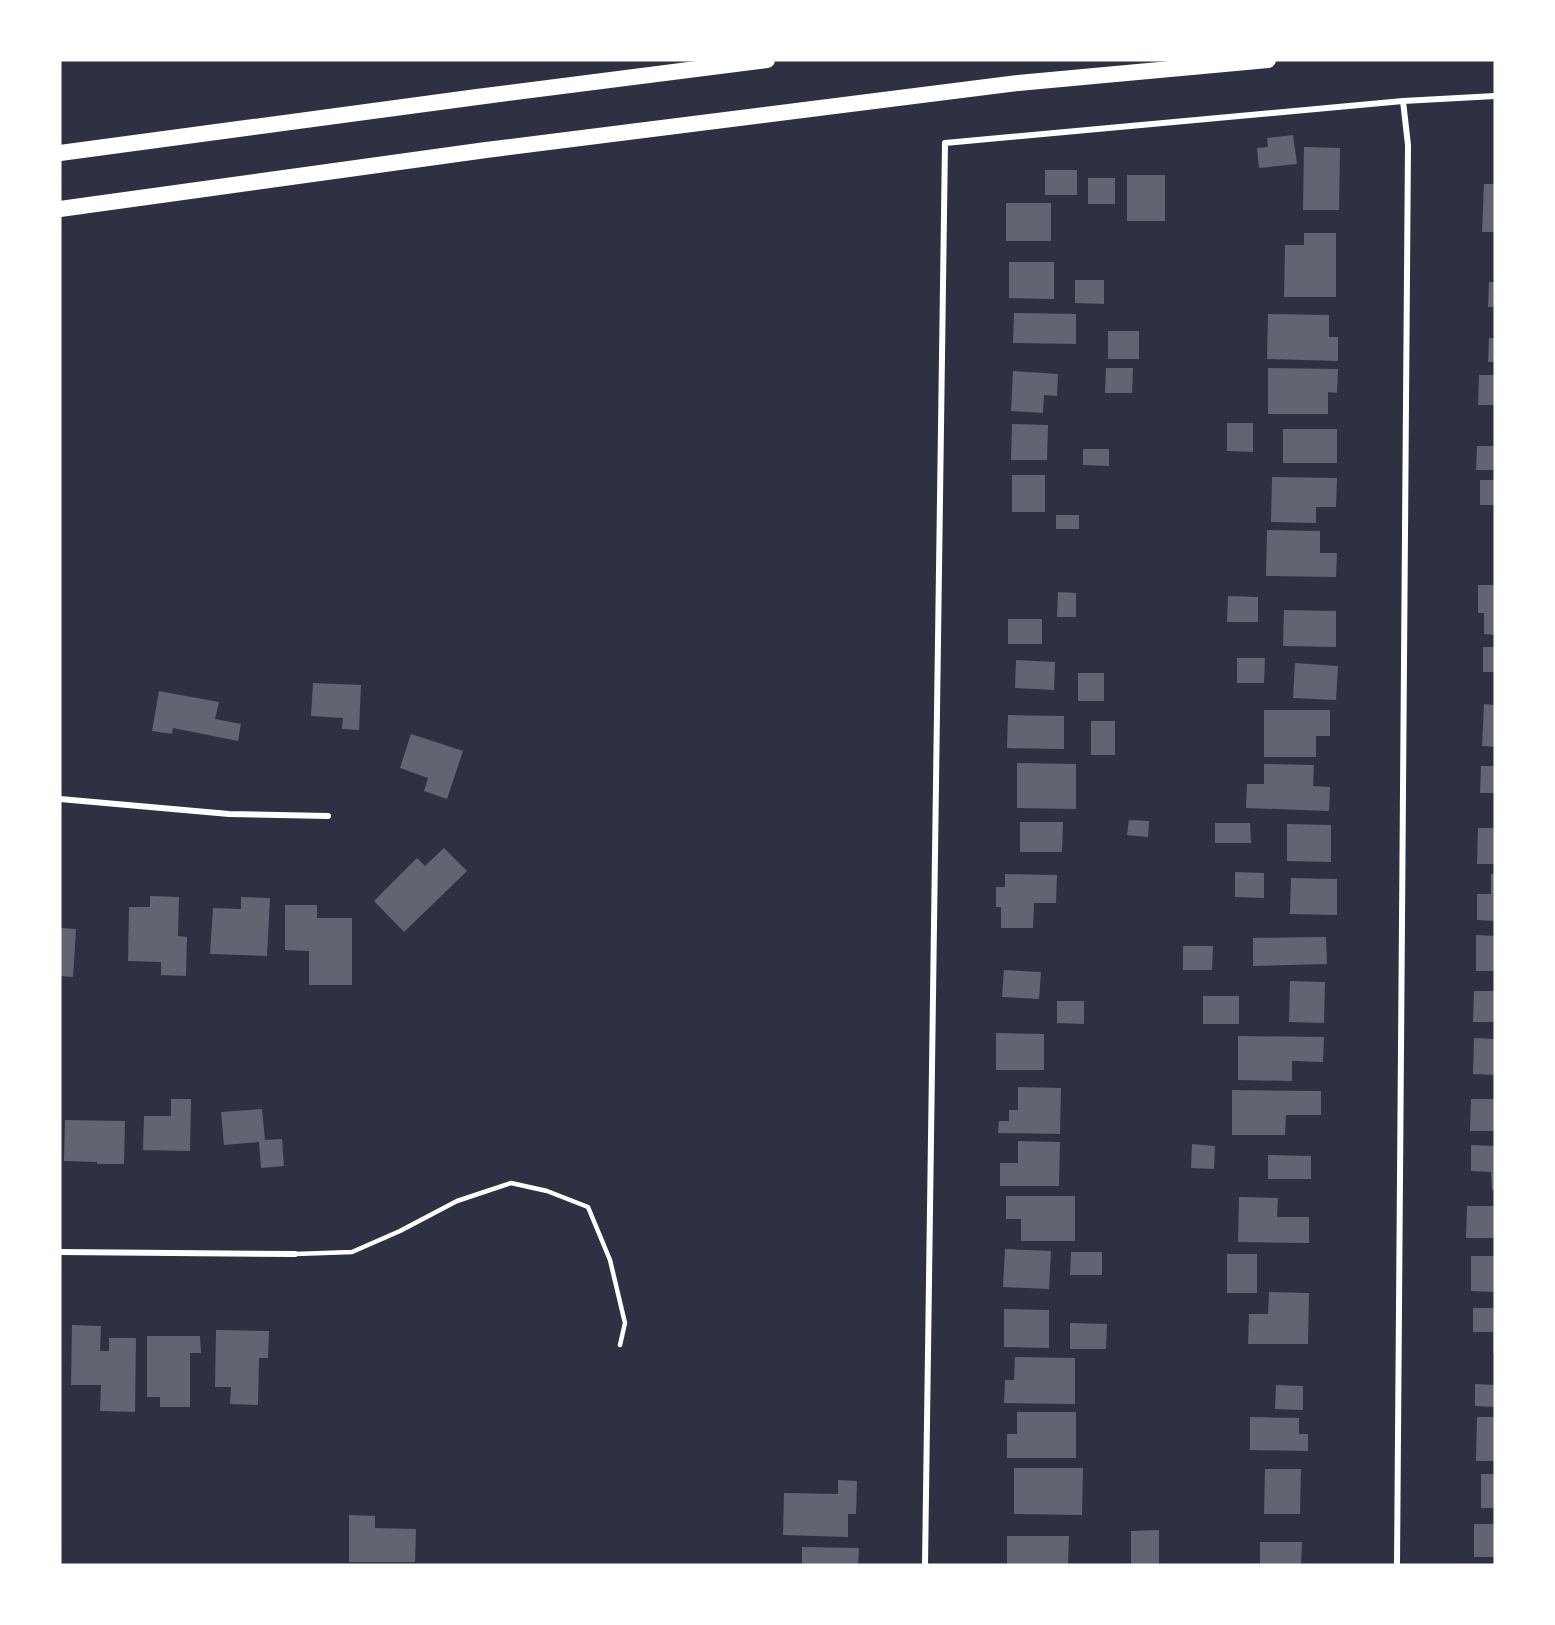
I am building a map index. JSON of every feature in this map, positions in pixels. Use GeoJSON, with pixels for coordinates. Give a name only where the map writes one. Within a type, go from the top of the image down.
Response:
{"type":"FeatureCollection","features":[{"type":"Feature","properties":{"kind":"highway"},"geometry":{"type":"LineString","coordinates":[[60,153],[767,60]]}},
{"type":"Feature","properties":{"kind":"highway"},"geometry":{"type":"LineString","coordinates":[[60,209],[486,150],[1018,83],[1268,60]]}},
{"type":"Feature","properties":{"kind":"highway"},"geometry":{"type":"LineString","coordinates":[[60,145],[114,146]]}},
{"type":"Feature","properties":{"kind":"street"},"geometry":{"type":"LineString","coordinates":[[925,1565],[945,143],[1403,101],[1495,96]]}},
{"type":"Feature","properties":{"kind":"street"},"geometry":{"type":"LineString","coordinates":[[1397,1565],[1408,145],[1403,101]]}},
{"type":"Feature","properties":{"kind":"street"},"geometry":{"type":"LineString","coordinates":[[60,800],[229,814],[328,816]]}},
{"type":"Feature","properties":{"kind":"street"},"geometry":{"type":"LineString","coordinates":[[60,1252],[295,1254]]}},
{"type":"Feature","properties":{"kind":"lane"},"geometry":{"type":"LineString","coordinates":[[295,1254],[352,1252],[457,1202],[511,1183],[547,1191],[588,1208],[610,1260],[625,1323],[620,1346]]}},
{"type":"Feature","properties":{"kind":"building"},"geometry":{"type":"Polygon","coordinates":[[[1293,135],[1297,164],[1259,168],[1257,148],[1268,147],[1267,138],[1293,135]]]}},
{"type":"Feature","properties":{"kind":"building"},"geometry":{"type":"Polygon","coordinates":[[[1304,147],[1340,148],[1339,210],[1303,210],[1304,147]]]}},
{"type":"Feature","properties":{"kind":"building"},"geometry":{"type":"Polygon","coordinates":[[[1045,170],[1077,170],[1077,195],[1045,195],[1045,170]]]}},
{"type":"Feature","properties":{"kind":"building"},"geometry":{"type":"Polygon","coordinates":[[[1127,175],[1165,175],[1165,221],[1127,221],[1127,175]]]}},
{"type":"Feature","properties":{"kind":"building"},"geometry":{"type":"Polygon","coordinates":[[[1088,178],[1115,178],[1115,204],[1088,204],[1088,178]]]}},
{"type":"Feature","properties":{"kind":"building"},"geometry":{"type":"Polygon","coordinates":[[[1484,184],[1495,184],[1495,232],[1482,232],[1484,184]]]}},
{"type":"Feature","properties":{"kind":"building"},"geometry":{"type":"Polygon","coordinates":[[[1006,203],[1051,203],[1051,241],[1006,241],[1006,203]]]}},
{"type":"Feature","properties":{"kind":"building"},"geometry":{"type":"Polygon","coordinates":[[[1304,233],[1336,233],[1336,297],[1284,297],[1285,245],[1304,245],[1304,233]]]}},
{"type":"Feature","properties":{"kind":"building"},"geometry":{"type":"Polygon","coordinates":[[[1009,262],[1054,262],[1054,299],[1009,298],[1009,262]]]}},
{"type":"Feature","properties":{"kind":"building"},"geometry":{"type":"Polygon","coordinates":[[[1075,280],[1104,280],[1104,304],[1075,303],[1075,280]]]}},
{"type":"Feature","properties":{"kind":"building"},"geometry":{"type":"Polygon","coordinates":[[[1489,282],[1495,282],[1495,307],[1488,307],[1489,282]]]}},
{"type":"Feature","properties":{"kind":"building"},"geometry":{"type":"Polygon","coordinates":[[[1014,313],[1076,314],[1076,344],[1013,343],[1014,313]]]}},
{"type":"Feature","properties":{"kind":"building"},"geometry":{"type":"Polygon","coordinates":[[[1268,314],[1329,315],[1329,337],[1338,337],[1338,361],[1267,359],[1268,314]]]}},
{"type":"Feature","properties":{"kind":"building"},"geometry":{"type":"Polygon","coordinates":[[[1108,331],[1139,331],[1139,359],[1108,359],[1108,331]]]}},
{"type":"Feature","properties":{"kind":"building"},"geometry":{"type":"Polygon","coordinates":[[[1489,338],[1495,338],[1495,362],[1488,362],[1489,338]]]}},
{"type":"Feature","properties":{"kind":"building"},"geometry":{"type":"Polygon","coordinates":[[[1106,368],[1133,368],[1132,393],[1105,393],[1106,368]]]}},
{"type":"Feature","properties":{"kind":"building"},"geometry":{"type":"Polygon","coordinates":[[[1268,368],[1338,369],[1337,393],[1328,392],[1328,414],[1268,414],[1268,368]]]}},
{"type":"Feature","properties":{"kind":"building"},"geometry":{"type":"Polygon","coordinates":[[[1013,371],[1058,374],[1057,396],[1044,395],[1043,413],[1011,411],[1013,371]]]}},
{"type":"Feature","properties":{"kind":"building"},"geometry":{"type":"Polygon","coordinates":[[[1479,375],[1495,375],[1495,405],[1478,405],[1479,375]]]}},
{"type":"Feature","properties":{"kind":"building"},"geometry":{"type":"Polygon","coordinates":[[[1227,423],[1253,423],[1253,452],[1227,451],[1227,423]]]}},
{"type":"Feature","properties":{"kind":"building"},"geometry":{"type":"Polygon","coordinates":[[[1012,424],[1048,425],[1047,460],[1011,460],[1012,424]]]}},
{"type":"Feature","properties":{"kind":"building"},"geometry":{"type":"Polygon","coordinates":[[[1283,429],[1337,429],[1337,463],[1283,463],[1283,429]]]}},
{"type":"Feature","properties":{"kind":"building"},"geometry":{"type":"Polygon","coordinates":[[[1477,446],[1495,446],[1495,470],[1476,470],[1477,446]]]}},
{"type":"Feature","properties":{"kind":"building"},"geometry":{"type":"Polygon","coordinates":[[[1083,449],[1109,449],[1109,466],[1083,465],[1083,449]]]}},
{"type":"Feature","properties":{"kind":"building"},"geometry":{"type":"Polygon","coordinates":[[[1012,475],[1045,475],[1045,512],[1012,512],[1012,475]]]}},
{"type":"Feature","properties":{"kind":"building"},"geometry":{"type":"Polygon","coordinates":[[[1272,477],[1337,478],[1336,507],[1316,507],[1316,523],[1271,522],[1272,477]]]}},
{"type":"Feature","properties":{"kind":"building"},"geometry":{"type":"Polygon","coordinates":[[[1480,480],[1495,480],[1495,505],[1480,505],[1480,480]]]}},
{"type":"Feature","properties":{"kind":"building"},"geometry":{"type":"Polygon","coordinates":[[[1056,515],[1079,515],[1079,529],[1056,529],[1056,515]]]}},
{"type":"Feature","properties":{"kind":"building"},"geometry":{"type":"Polygon","coordinates":[[[1267,530],[1320,531],[1320,553],[1337,553],[1336,577],[1266,576],[1267,530]]]}},
{"type":"Feature","properties":{"kind":"building"},"geometry":{"type":"Polygon","coordinates":[[[1478,585],[1495,585],[1495,635],[1484,634],[1484,613],[1478,613],[1478,585]]]}},
{"type":"Feature","properties":{"kind":"building"},"geometry":{"type":"Polygon","coordinates":[[[1058,592],[1076,593],[1076,617],[1057,617],[1058,592]]]}},
{"type":"Feature","properties":{"kind":"building"},"geometry":{"type":"Polygon","coordinates":[[[1228,596],[1258,597],[1258,622],[1227,622],[1228,596]]]}},
{"type":"Feature","properties":{"kind":"building"},"geometry":{"type":"Polygon","coordinates":[[[1284,610],[1336,611],[1336,647],[1283,646],[1284,610]]]}},
{"type":"Feature","properties":{"kind":"building"},"geometry":{"type":"Polygon","coordinates":[[[1008,619],[1042,619],[1042,644],[1008,644],[1008,619]]]}},
{"type":"Feature","properties":{"kind":"building"},"geometry":{"type":"Polygon","coordinates":[[[1483,647],[1495,647],[1495,672],[1483,672],[1483,647]]]}},
{"type":"Feature","properties":{"kind":"building"},"geometry":{"type":"Polygon","coordinates":[[[1237,658],[1265,658],[1264,683],[1237,683],[1237,658]]]}},
{"type":"Feature","properties":{"kind":"building"},"geometry":{"type":"Polygon","coordinates":[[[1016,660],[1055,662],[1054,690],[1015,688],[1016,660]]]}},
{"type":"Feature","properties":{"kind":"building"},"geometry":{"type":"Polygon","coordinates":[[[1295,663],[1338,666],[1336,700],[1293,698],[1295,663]]]}},
{"type":"Feature","properties":{"kind":"building"},"geometry":{"type":"Polygon","coordinates":[[[1078,673],[1104,673],[1104,701],[1078,701],[1078,673]]]}},
{"type":"Feature","properties":{"kind":"building"},"geometry":{"type":"Polygon","coordinates":[[[313,683],[361,685],[359,730],[342,729],[343,718],[311,716],[313,683]]]}},
{"type":"Feature","properties":{"kind":"building"},"geometry":{"type":"Polygon","coordinates":[[[159,691],[219,702],[215,719],[241,724],[238,741],[173,728],[172,734],[152,731],[159,691]]]}},
{"type":"Feature","properties":{"kind":"building"},"geometry":{"type":"Polygon","coordinates":[[[1484,704],[1495,705],[1495,747],[1482,746],[1484,704]]]}},
{"type":"Feature","properties":{"kind":"building"},"geometry":{"type":"Polygon","coordinates":[[[1264,710],[1330,710],[1330,736],[1316,736],[1316,757],[1264,757],[1264,710]]]}},
{"type":"Feature","properties":{"kind":"building"},"geometry":{"type":"Polygon","coordinates":[[[1008,715],[1064,716],[1064,749],[1007,748],[1008,715]]]}},
{"type":"Feature","properties":{"kind":"building"},"geometry":{"type":"Polygon","coordinates":[[[1091,721],[1115,721],[1115,755],[1091,755],[1091,721]]]}},
{"type":"Feature","properties":{"kind":"building"},"geometry":{"type":"Polygon","coordinates":[[[411,734],[463,751],[447,799],[424,791],[428,778],[400,768],[411,734]]]}},
{"type":"Feature","properties":{"kind":"building"},"geometry":{"type":"Polygon","coordinates":[[[1017,763],[1076,764],[1076,809],[1017,808],[1017,763]]]}},
{"type":"Feature","properties":{"kind":"building"},"geometry":{"type":"Polygon","coordinates":[[[1264,764],[1314,765],[1313,786],[1330,787],[1329,811],[1246,808],[1247,784],[1264,784],[1264,764]]]}},
{"type":"Feature","properties":{"kind":"building"},"geometry":{"type":"Polygon","coordinates":[[[1481,766],[1495,766],[1495,793],[1480,793],[1481,766]]]}},
{"type":"Feature","properties":{"kind":"building"},"geometry":{"type":"Polygon","coordinates":[[[1129,820],[1149,821],[1148,837],[1127,835],[1129,820]]]}},
{"type":"Feature","properties":{"kind":"building"},"geometry":{"type":"Polygon","coordinates":[[[1020,822],[1063,822],[1062,852],[1020,852],[1020,822]]]}},
{"type":"Feature","properties":{"kind":"building"},"geometry":{"type":"Polygon","coordinates":[[[1215,823],[1250,823],[1251,843],[1215,843],[1215,823]]]}},
{"type":"Feature","properties":{"kind":"building"},"geometry":{"type":"Polygon","coordinates":[[[1287,824],[1331,825],[1331,862],[1287,861],[1287,824]]]}},
{"type":"Feature","properties":{"kind":"building"},"geometry":{"type":"Polygon","coordinates":[[[1478,828],[1495,828],[1495,864],[1477,864],[1478,828]]]}},
{"type":"Feature","properties":{"kind":"building"},"geometry":{"type":"Polygon","coordinates":[[[444,848],[467,871],[404,932],[374,901],[417,858],[425,866],[444,848]]]}},
{"type":"Feature","properties":{"kind":"building"},"geometry":{"type":"Polygon","coordinates":[[[1235,872],[1264,873],[1264,898],[1235,897],[1235,872]]]}},
{"type":"Feature","properties":{"kind":"building"},"geometry":{"type":"Polygon","coordinates":[[[1005,874],[1057,875],[1056,903],[1034,903],[1033,928],[1001,928],[1001,907],[996,907],[996,887],[1005,887],[1005,874]]]}},
{"type":"Feature","properties":{"kind":"building"},"geometry":{"type":"Polygon","coordinates":[[[1491,874],[1495,874],[1495,921],[1477,920],[1477,894],[1491,894],[1491,874]]]}},
{"type":"Feature","properties":{"kind":"building"},"geometry":{"type":"Polygon","coordinates":[[[1291,878],[1337,879],[1337,915],[1290,914],[1291,878]]]}},
{"type":"Feature","properties":{"kind":"building"},"geometry":{"type":"Polygon","coordinates":[[[150,896],[179,897],[178,936],[187,937],[186,976],[161,975],[161,962],[128,961],[129,907],[150,907],[150,896]]]}},
{"type":"Feature","properties":{"kind":"building"},"geometry":{"type":"Polygon","coordinates":[[[241,897],[270,898],[267,956],[210,954],[213,908],[241,909],[241,897]]]}},
{"type":"Feature","properties":{"kind":"building"},"geometry":{"type":"Polygon","coordinates":[[[285,905],[317,905],[317,918],[352,918],[352,985],[309,985],[309,951],[285,950],[285,905]]]}},
{"type":"Feature","properties":{"kind":"building"},"geometry":{"type":"Polygon","coordinates":[[[60,928],[76,929],[73,977],[60,976],[60,928]]]}},
{"type":"Feature","properties":{"kind":"building"},"geometry":{"type":"Polygon","coordinates":[[[1476,935],[1495,936],[1495,971],[1476,971],[1476,935]]]}},
{"type":"Feature","properties":{"kind":"building"},"geometry":{"type":"Polygon","coordinates":[[[1326,937],[1327,964],[1253,966],[1253,938],[1326,937]]]}},
{"type":"Feature","properties":{"kind":"building"},"geometry":{"type":"Polygon","coordinates":[[[1183,946],[1213,946],[1212,970],[1183,970],[1183,946]]]}},
{"type":"Feature","properties":{"kind":"building"},"geometry":{"type":"Polygon","coordinates":[[[1004,970],[1041,972],[1039,999],[1002,997],[1004,970]]]}},
{"type":"Feature","properties":{"kind":"building"},"geometry":{"type":"Polygon","coordinates":[[[1290,981],[1325,982],[1324,1023],[1289,1022],[1290,981]]]}},
{"type":"Feature","properties":{"kind":"building"},"geometry":{"type":"Polygon","coordinates":[[[1474,991],[1495,991],[1495,1022],[1473,1022],[1474,991]]]}},
{"type":"Feature","properties":{"kind":"building"},"geometry":{"type":"Polygon","coordinates":[[[1203,996],[1239,996],[1239,1024],[1203,1024],[1203,996]]]}},
{"type":"Feature","properties":{"kind":"building"},"geometry":{"type":"Polygon","coordinates":[[[1057,1001],[1084,1001],[1084,1024],[1057,1023],[1057,1001]]]}},
{"type":"Feature","properties":{"kind":"building"},"geometry":{"type":"Polygon","coordinates":[[[996,1033],[1044,1034],[1044,1070],[996,1070],[996,1033]]]}},
{"type":"Feature","properties":{"kind":"building"},"geometry":{"type":"Polygon","coordinates":[[[1238,1036],[1324,1037],[1323,1062],[1292,1061],[1292,1081],[1238,1080],[1238,1036]]]}},
{"type":"Feature","properties":{"kind":"building"},"geometry":{"type":"Polygon","coordinates":[[[1474,1038],[1495,1039],[1495,1075],[1473,1074],[1474,1038]]]}},
{"type":"Feature","properties":{"kind":"building"},"geometry":{"type":"Polygon","coordinates":[[[1018,1087],[1061,1088],[1060,1134],[998,1133],[999,1121],[1009,1121],[1009,1110],[1018,1110],[1018,1087]]]}},
{"type":"Feature","properties":{"kind":"building"},"geometry":{"type":"Polygon","coordinates":[[[1232,1090],[1321,1091],[1321,1115],[1286,1115],[1285,1135],[1232,1135],[1232,1090]]]}},
{"type":"Feature","properties":{"kind":"building"},"geometry":{"type":"Polygon","coordinates":[[[171,1099],[191,1099],[190,1151],[143,1150],[144,1116],[171,1116],[171,1099]]]}},
{"type":"Feature","properties":{"kind":"building"},"geometry":{"type":"Polygon","coordinates":[[[1471,1099],[1495,1099],[1495,1131],[1470,1131],[1471,1099]]]}},
{"type":"Feature","properties":{"kind":"building"},"geometry":{"type":"Polygon","coordinates":[[[262,1109],[265,1140],[282,1139],[284,1166],[261,1168],[259,1142],[224,1145],[221,1112],[262,1109]]]}},
{"type":"Feature","properties":{"kind":"building"},"geometry":{"type":"Polygon","coordinates":[[[65,1120],[125,1121],[124,1164],[64,1161],[65,1120]]]}},
{"type":"Feature","properties":{"kind":"building"},"geometry":{"type":"Polygon","coordinates":[[[1018,1141],[1060,1142],[1059,1186],[1000,1186],[1000,1163],[1018,1163],[1018,1141]]]}},
{"type":"Feature","properties":{"kind":"building"},"geometry":{"type":"Polygon","coordinates":[[[1192,1144],[1215,1146],[1214,1169],[1191,1168],[1192,1144]]]}},
{"type":"Feature","properties":{"kind":"building"},"geometry":{"type":"Polygon","coordinates":[[[1471,1145],[1495,1146],[1495,1190],[1492,1190],[1491,1172],[1471,1171],[1471,1145]]]}},
{"type":"Feature","properties":{"kind":"building"},"geometry":{"type":"Polygon","coordinates":[[[1268,1155],[1311,1156],[1311,1179],[1268,1179],[1268,1155]]]}},
{"type":"Feature","properties":{"kind":"building"},"geometry":{"type":"Polygon","coordinates":[[[1006,1196],[1075,1196],[1075,1241],[1021,1241],[1021,1219],[1006,1219],[1006,1196]]]}},
{"type":"Feature","properties":{"kind":"building"},"geometry":{"type":"Polygon","coordinates":[[[1239,1197],[1278,1198],[1277,1217],[1309,1217],[1309,1243],[1238,1242],[1239,1197]]]}},
{"type":"Feature","properties":{"kind":"building"},"geometry":{"type":"Polygon","coordinates":[[[1467,1206],[1495,1206],[1495,1238],[1466,1238],[1467,1206]]]}},
{"type":"Feature","properties":{"kind":"building"},"geometry":{"type":"Polygon","coordinates":[[[1005,1249],[1051,1251],[1049,1289],[1003,1287],[1005,1249]]]}},
{"type":"Feature","properties":{"kind":"building"},"geometry":{"type":"Polygon","coordinates":[[[1071,1252],[1102,1252],[1102,1275],[1070,1275],[1071,1252]]]}},
{"type":"Feature","properties":{"kind":"building"},"geometry":{"type":"Polygon","coordinates":[[[1227,1254],[1257,1254],[1257,1293],[1227,1293],[1227,1254]]]}},
{"type":"Feature","properties":{"kind":"building"},"geometry":{"type":"Polygon","coordinates":[[[1471,1256],[1495,1256],[1495,1292],[1471,1291],[1471,1256]]]}},
{"type":"Feature","properties":{"kind":"building"},"geometry":{"type":"Polygon","coordinates":[[[1269,1292],[1309,1293],[1308,1344],[1248,1344],[1249,1314],[1268,1314],[1269,1292]]]}},
{"type":"Feature","properties":{"kind":"building"},"geometry":{"type":"Polygon","coordinates":[[[1473,1308],[1495,1308],[1495,1353],[1493,1353],[1493,1332],[1473,1332],[1473,1308]]]}},
{"type":"Feature","properties":{"kind":"building"},"geometry":{"type":"Polygon","coordinates":[[[1004,1309],[1049,1310],[1049,1348],[1004,1347],[1004,1309]]]}},
{"type":"Feature","properties":{"kind":"building"},"geometry":{"type":"Polygon","coordinates":[[[1070,1323],[1107,1324],[1106,1349],[1070,1349],[1070,1323]]]}},
{"type":"Feature","properties":{"kind":"building"},"geometry":{"type":"Polygon","coordinates":[[[72,1325],[101,1326],[100,1351],[109,1351],[109,1338],[136,1338],[135,1412],[100,1411],[101,1385],[71,1385],[72,1325]]]}},
{"type":"Feature","properties":{"kind":"building"},"geometry":{"type":"Polygon","coordinates":[[[216,1330],[269,1331],[268,1358],[259,1358],[258,1405],[230,1404],[231,1387],[215,1387],[216,1330]]]}},
{"type":"Feature","properties":{"kind":"building"},"geometry":{"type":"Polygon","coordinates":[[[147,1336],[200,1336],[201,1353],[190,1353],[190,1407],[160,1407],[160,1397],[147,1397],[147,1336]]]}},
{"type":"Feature","properties":{"kind":"building"},"geometry":{"type":"Polygon","coordinates":[[[1015,1357],[1075,1358],[1075,1404],[1004,1403],[1005,1380],[1014,1380],[1015,1357]]]}},
{"type":"Feature","properties":{"kind":"building"},"geometry":{"type":"Polygon","coordinates":[[[1475,1384],[1495,1385],[1495,1407],[1475,1406],[1475,1384]]]}},
{"type":"Feature","properties":{"kind":"building"},"geometry":{"type":"Polygon","coordinates":[[[1276,1385],[1303,1386],[1303,1410],[1275,1409],[1276,1385]]]}},
{"type":"Feature","properties":{"kind":"building"},"geometry":{"type":"Polygon","coordinates":[[[1017,1412],[1076,1412],[1076,1458],[1007,1458],[1007,1434],[1017,1434],[1017,1412]]]}},
{"type":"Feature","properties":{"kind":"building"},"geometry":{"type":"Polygon","coordinates":[[[1250,1417],[1299,1418],[1299,1434],[1308,1434],[1308,1451],[1250,1450],[1250,1417]]]}},
{"type":"Feature","properties":{"kind":"building"},"geometry":{"type":"Polygon","coordinates":[[[1477,1417],[1495,1417],[1495,1461],[1476,1461],[1477,1417]]]}},
{"type":"Feature","properties":{"kind":"building"},"geometry":{"type":"Polygon","coordinates":[[[1014,1468],[1083,1468],[1082,1515],[1014,1514],[1014,1468]]]}},
{"type":"Feature","properties":{"kind":"building"},"geometry":{"type":"Polygon","coordinates":[[[1265,1469],[1301,1469],[1300,1514],[1264,1514],[1265,1469]]]}},
{"type":"Feature","properties":{"kind":"building"},"geometry":{"type":"Polygon","coordinates":[[[1481,1474],[1495,1474],[1495,1508],[1481,1508],[1481,1474]]]}},
{"type":"Feature","properties":{"kind":"building"},"geometry":{"type":"Polygon","coordinates":[[[838,1480],[857,1481],[856,1514],[848,1514],[848,1537],[783,1535],[784,1493],[838,1494],[838,1480]]]}},
{"type":"Feature","properties":{"kind":"building"},"geometry":{"type":"Polygon","coordinates":[[[349,1515],[375,1516],[375,1528],[416,1529],[415,1562],[349,1562],[349,1515]]]}},
{"type":"Feature","properties":{"kind":"building"},"geometry":{"type":"Polygon","coordinates":[[[1474,1524],[1495,1524],[1495,1557],[1474,1557],[1474,1524]]]}},
{"type":"Feature","properties":{"kind":"building"},"geometry":{"type":"Polygon","coordinates":[[[1159,1530],[1159,1565],[1131,1565],[1131,1531],[1159,1530]]]}},
{"type":"Feature","properties":{"kind":"building"},"geometry":{"type":"Polygon","coordinates":[[[1007,1536],[1069,1536],[1068,1565],[1007,1565],[1007,1536]]]}},
{"type":"Feature","properties":{"kind":"building"},"geometry":{"type":"Polygon","coordinates":[[[1260,1542],[1302,1542],[1301,1565],[1260,1565],[1260,1542]]]}},
{"type":"Feature","properties":{"kind":"building"},"geometry":{"type":"Polygon","coordinates":[[[802,1547],[859,1548],[858,1565],[802,1565],[802,1547]]]}}]}
